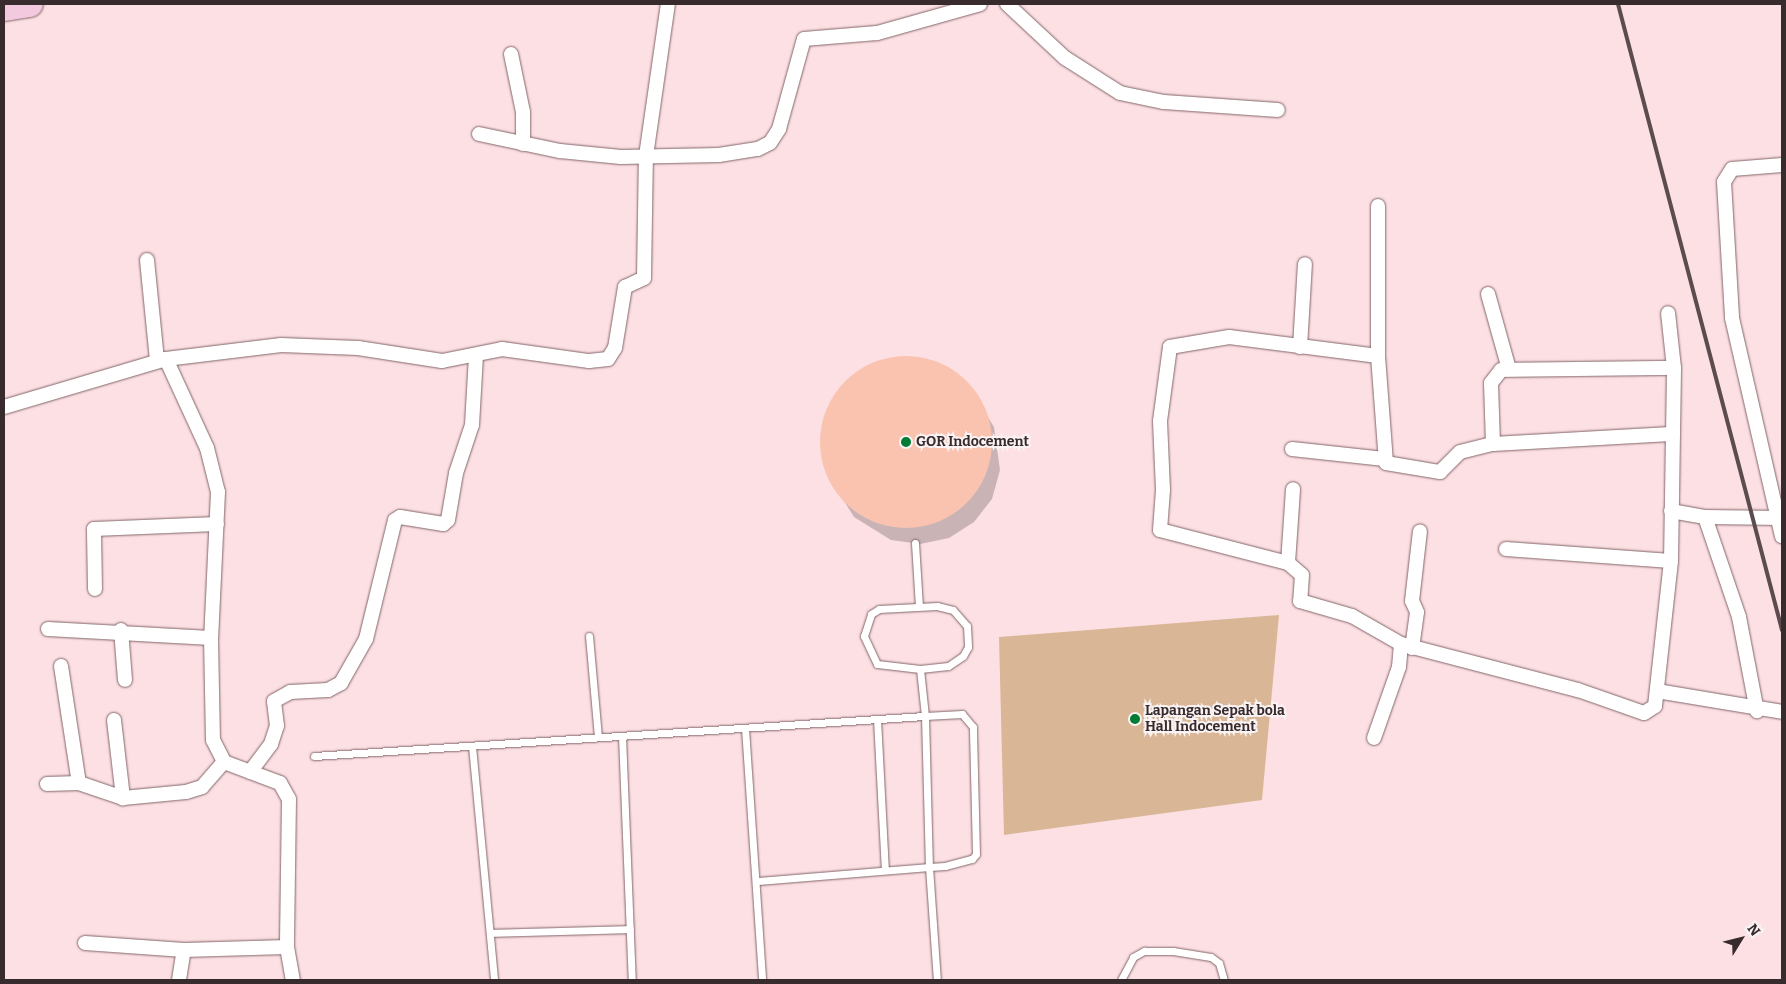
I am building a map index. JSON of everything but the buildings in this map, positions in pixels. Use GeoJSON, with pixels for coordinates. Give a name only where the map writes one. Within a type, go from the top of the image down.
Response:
{"type":"FeatureCollection","features":[{"type":"Feature","properties":{"kind":"highway"},"geometry":{"type":"LineString","coordinates":[[4,8],[30,4]]}},
{"type":"Feature","properties":{"kind":"street"},"geometry":{"type":"LineString","coordinates":[[4,407],[162,359],[281,345],[358,348],[442,361],[502,349],[589,361],[610,357],[625,287],[644,278],[646,156],[668,4]]}},
{"type":"Feature","properties":{"kind":"street"},"geometry":{"type":"LineString","coordinates":[[480,134],[523,144],[646,156],[719,155],[770,143],[785,114],[797,56],[808,37],[877,33],[980,4]]}},
{"type":"Feature","properties":{"kind":"street"},"geometry":{"type":"LineString","coordinates":[[1007,4],[1065,58],[1120,93],[1164,102],[1278,110]]}},
{"type":"Feature","properties":{"kind":"street"},"geometry":{"type":"LineString","coordinates":[[511,54],[523,112],[523,144]]}},
{"type":"Feature","properties":{"kind":"street"},"geometry":{"type":"LineString","coordinates":[[1782,165],[1732,169],[1724,182],[1733,324],[1780,518],[1782,536]]}},
{"type":"Feature","properties":{"kind":"street"},"geometry":{"type":"LineString","coordinates":[[1378,206],[1378,356],[1384,460]]}},
{"type":"Feature","properties":{"kind":"street"},"geometry":{"type":"LineString","coordinates":[[147,260],[162,359],[213,466],[217,524],[211,638],[211,727],[224,762],[280,783],[289,799],[288,947],[293,980]]}},
{"type":"Feature","properties":{"kind":"street"},"geometry":{"type":"LineString","coordinates":[[1300,348],[1305,264]]}},
{"type":"Feature","properties":{"kind":"street"},"geometry":{"type":"LineString","coordinates":[[1488,294],[1509,370]]}},
{"type":"Feature","properties":{"kind":"street"},"geometry":{"type":"LineString","coordinates":[[1378,356],[1300,348],[1229,337],[1172,345],[1160,421],[1163,490],[1160,530],[1288,563],[1302,575],[1300,601],[1352,616],[1406,646],[1578,690],[1644,713],[1655,706],[1671,561],[1671,434],[1674,368],[1668,313]]}},
{"type":"Feature","properties":{"kind":"street"},"geometry":{"type":"LineString","coordinates":[[250,772],[271,744],[277,726],[274,701],[290,692],[328,690],[341,683],[366,639],[395,520],[400,516],[443,524],[448,520],[456,473],[472,425],[476,355]]}},
{"type":"Feature","properties":{"kind":"street"},"geometry":{"type":"LineString","coordinates":[[1493,444],[1491,383],[1501,370],[1674,368]]}},
{"type":"Feature","properties":{"kind":"street"},"geometry":{"type":"LineString","coordinates":[[1292,449],[1384,460],[1398,468],[1440,472],[1460,452],[1493,444],[1671,434]]}},
{"type":"Feature","properties":{"kind":"street"},"geometry":{"type":"LineString","coordinates":[[1288,563],[1293,489]]}},
{"type":"Feature","properties":{"kind":"street"},"geometry":{"type":"LineString","coordinates":[[1671,511],[1705,517],[1780,518]]}},
{"type":"Feature","properties":{"kind":"street"},"geometry":{"type":"LineString","coordinates":[[1705,517],[1740,616],[1757,711]]}},
{"type":"Feature","properties":{"kind":"street"},"geometry":{"type":"LineString","coordinates":[[95,588],[94,529],[217,524]]}},
{"type":"Feature","properties":{"kind":"street"},"geometry":{"type":"LineString","coordinates":[[1374,738],[1417,612],[1412,601],[1420,531]]}},
{"type":"Feature","properties":{"kind":"street"},"geometry":{"type":"LineString","coordinates":[[1506,548],[1671,561]]}},
{"type":"Feature","properties":{"kind":"street"},"geometry":{"type":"LineString","coordinates":[[48,629],[122,630],[211,638]]}},
{"type":"Feature","properties":{"kind":"street"},"geometry":{"type":"LineString","coordinates":[[122,630],[125,680]]}},
{"type":"Feature","properties":{"kind":"street"},"geometry":{"type":"LineString","coordinates":[[60,666],[80,783]]}},
{"type":"Feature","properties":{"kind":"street"},"geometry":{"type":"LineString","coordinates":[[1657,691],[1757,711],[1782,712]]}},
{"type":"Feature","properties":{"kind":"street"},"geometry":{"type":"LineString","coordinates":[[114,720],[124,798]]}},
{"type":"Feature","properties":{"kind":"street"},"geometry":{"type":"LineString","coordinates":[[47,784],[80,783],[124,798],[196,790],[224,762]]}},
{"type":"Feature","properties":{"kind":"street"},"geometry":{"type":"LineString","coordinates":[[85,943],[184,950],[288,947]]}},
{"type":"Feature","properties":{"kind":"street"},"geometry":{"type":"LineString","coordinates":[[179,980],[184,950]]}},
{"type":"Feature","properties":{"kind":"lane"},"geometry":{"type":"LineString","coordinates":[[915,543],[919,606]]}},
{"type":"Feature","properties":{"kind":"lane"},"geometry":{"type":"LineString","coordinates":[[919,606],[953,610],[964,621],[970,636],[963,656],[948,666],[920,669],[877,664],[864,636],[866,621],[879,609],[919,606]]}},
{"type":"Feature","properties":{"kind":"lane"},"geometry":{"type":"LineString","coordinates":[[590,636],[598,737]]}},
{"type":"Feature","properties":{"kind":"lane"},"geometry":{"type":"LineString","coordinates":[[920,669],[925,716],[929,866],[937,980]]}},
{"type":"Feature","properties":{"kind":"lane"},"geometry":{"type":"LineString","coordinates":[[314,756],[925,716],[962,714],[969,719],[974,756],[976,854],[966,863],[758,881]]}},
{"type":"Feature","properties":{"kind":"lane"},"geometry":{"type":"LineString","coordinates":[[877,719],[885,870]]}},
{"type":"Feature","properties":{"kind":"lane"},"geometry":{"type":"LineString","coordinates":[[745,728],[758,881],[762,980]]}},
{"type":"Feature","properties":{"kind":"lane"},"geometry":{"type":"LineString","coordinates":[[622,736],[632,980]]}},
{"type":"Feature","properties":{"kind":"lane"},"geometry":{"type":"LineString","coordinates":[[472,746],[494,980]]}},
{"type":"Feature","properties":{"kind":"lane"},"geometry":{"type":"LineString","coordinates":[[490,933],[630,929]]}},
{"type":"Feature","properties":{"kind":"lane"},"geometry":{"type":"LineString","coordinates":[[1121,980],[1133,957],[1144,951],[1172,951],[1211,957],[1224,971],[1224,980]]}},
{"type":"Feature","properties":{"kind":"shaded area","name":"Lapangan Sepak bola Hall Indocement"},"geometry":{"type":"Polygon","coordinates":[[[1279,615],[1262,800],[1004,835],[999,637],[1279,615]]]}},
{"type":"Feature","properties":{"kind":"railway"},"geometry":{"type":"LineString","coordinates":[[1618,4],[1782,630]]}},
{"type":"Feature","properties":{"kind":"place","name":"GOR Indocement"},"geometry":{"type":"Point","coordinates":[906,442]}},
{"type":"Feature","properties":{"kind":"place","name":"Lapangan Sepak bola Hall Indocement"},"geometry":{"type":"Point","coordinates":[1135,719]}}]}
